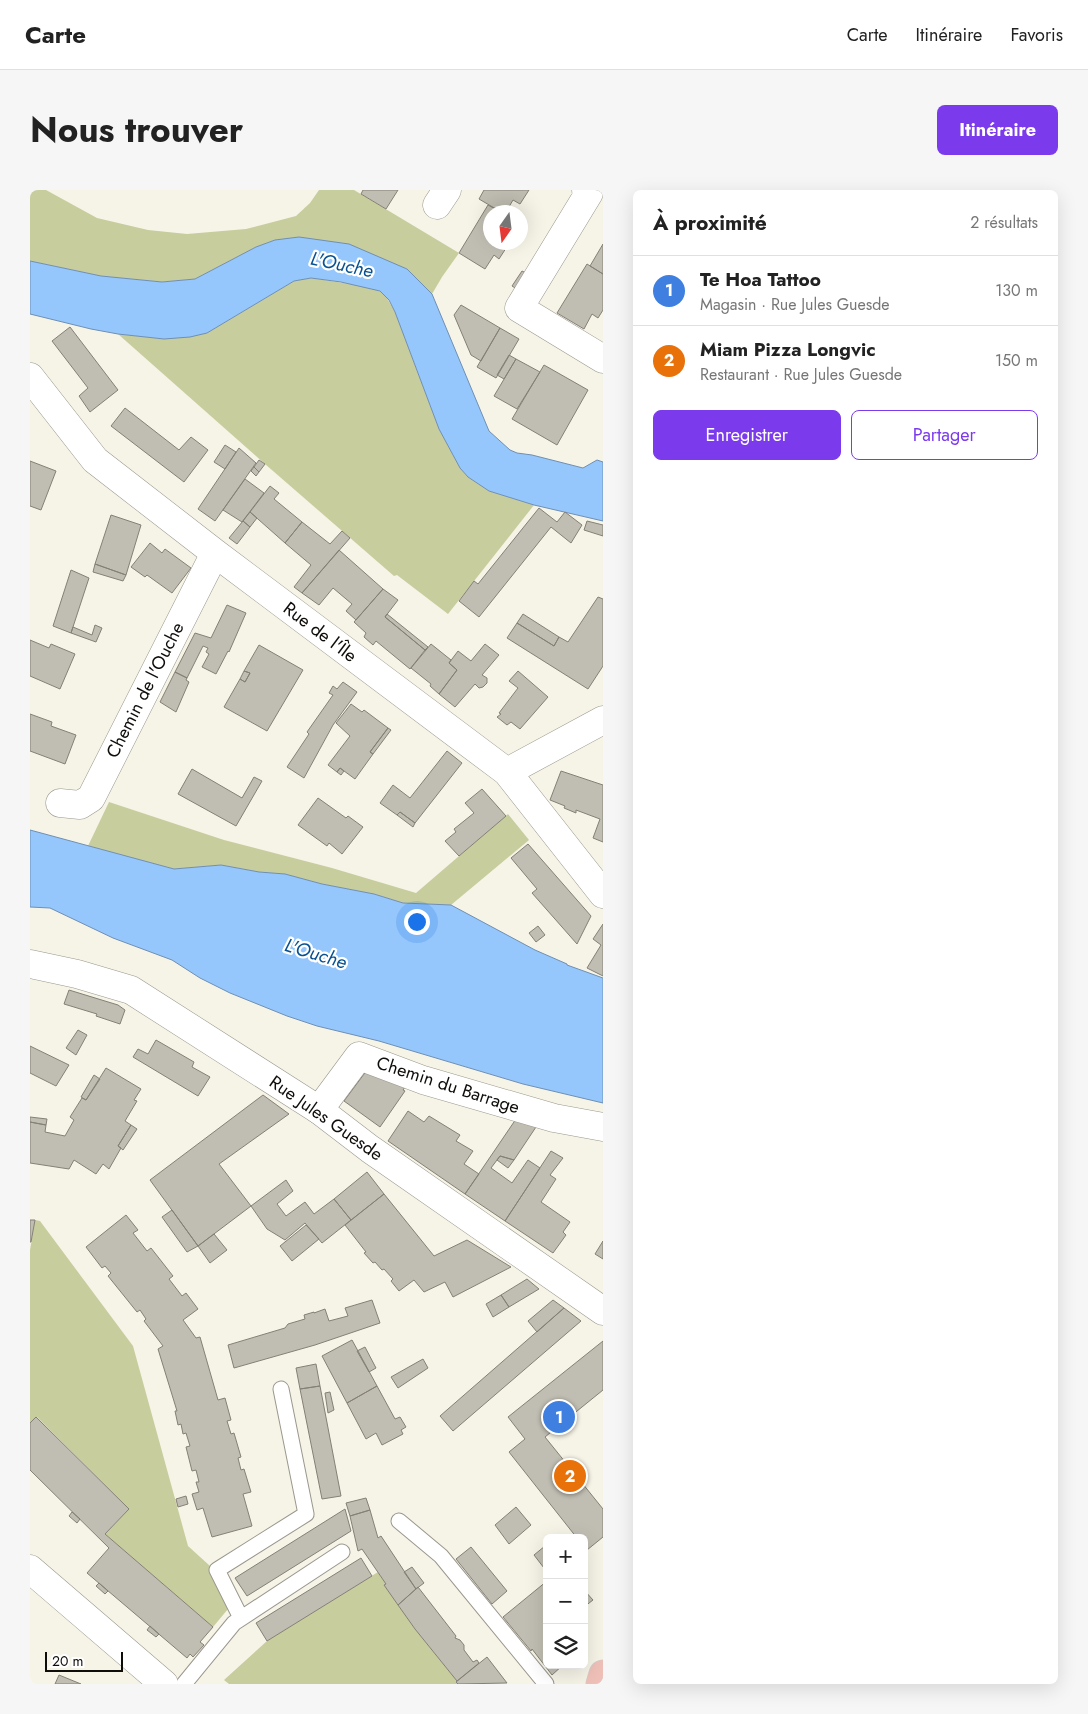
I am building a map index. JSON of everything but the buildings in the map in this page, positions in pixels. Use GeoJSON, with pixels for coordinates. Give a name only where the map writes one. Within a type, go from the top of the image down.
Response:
{"type":"FeatureCollection","features":[{"type":"Feature","properties":{"kind":"main road"},"geometry":{"type":"LineString","coordinates":[[600,1684],[603,1674]]}},
{"type":"Feature","properties":{"kind":"street"},"geometry":{"type":"LineString","coordinates":[[586,190],[589,193],[519,308],[603,359]]}},
{"type":"Feature","properties":{"kind":"street","name":"Rue de l'Île"},"geometry":{"type":"LineString","coordinates":[[30,377],[95,460],[214,553],[508,772],[603,894]]}},
{"type":"Feature","properties":{"kind":"street","name":"Chemin de l'Ouche"},"geometry":{"type":"LineString","coordinates":[[60,802],[80,805],[91,798],[214,553]]}},
{"type":"Feature","properties":{"kind":"street"},"geometry":{"type":"LineString","coordinates":[[508,772],[603,720]]}},
{"type":"Feature","properties":{"kind":"street","name":"Rue Jules Guesde"},"geometry":{"type":"LineString","coordinates":[[30,964],[77,974],[131,990],[319,1110],[370,1149],[603,1311]]}},
{"type":"Feature","properties":{"kind":"street","name":"Chemin du Barrage"},"geometry":{"type":"LineString","coordinates":[[319,1110],[359,1056],[423,1080],[554,1118],[603,1127]]}},
{"type":"Feature","properties":{"kind":"street"},"geometry":{"type":"LineString","coordinates":[[30,1569],[164,1684]]}},
{"type":"Feature","properties":{"kind":"lane"},"geometry":{"type":"LineString","coordinates":[[241,1618],[217,1570],[306,1514],[281,1389]]}},
{"type":"Feature","properties":{"kind":"lane"},"geometry":{"type":"LineString","coordinates":[[398,1521],[441,1556],[546,1684]]}},
{"type":"Feature","properties":{"kind":"lane"},"geometry":{"type":"LineString","coordinates":[[184,1684],[234,1623],[342,1552]]}},
{"type":"Feature","properties":{"kind":"green space"},"geometry":{"type":"Polygon","coordinates":[[[30,190],[46,190],[97,218],[148,230],[187,234],[246,229],[296,216],[310,203],[319,190],[354,190],[459,253],[432,294],[407,269],[275,240],[256,247],[195,279],[162,282],[101,276],[30,261],[30,190]]]}},
{"type":"Feature","properties":{"kind":"green space"},"geometry":{"type":"Polygon","coordinates":[[[311,278],[370,287],[384,293],[395,312],[439,429],[460,468],[468,477],[489,491],[534,505],[448,614],[397,575],[394,576],[118,334],[164,339],[207,333],[294,281],[311,278]]]}},
{"type":"Feature","properties":{"kind":"green space"},"geometry":{"type":"Polygon","coordinates":[[[109,802],[224,840],[332,868],[416,893],[508,814],[529,840],[451,905],[403,903],[374,894],[322,884],[285,874],[259,872],[221,865],[174,869],[88,846],[109,802]]]}},
{"type":"Feature","properties":{"kind":"green space"},"geometry":{"type":"Polygon","coordinates":[[[35,1220],[40,1221],[133,1346],[188,1546],[210,1566],[228,1609],[213,1627],[105,1534],[129,1509],[37,1417],[30,1423],[30,1250],[35,1220]]]}},
{"type":"Feature","properties":{"kind":"green space"},"geometry":{"type":"Polygon","coordinates":[[[378,1572],[386,1584],[385,1586],[415,1629],[458,1684],[229,1684],[224,1680],[267,1641],[378,1572]]]}},
{"type":"Feature","properties":{"kind":"water","name":"L'Ouche"},"geometry":{"type":"Polygon","coordinates":[[[299,237],[349,244],[407,269],[432,294],[489,431],[510,450],[517,453],[583,468],[597,460],[603,462],[603,521],[534,505],[489,491],[468,477],[460,468],[439,429],[395,312],[389,300],[380,291],[341,282],[311,278],[294,281],[207,333],[190,337],[164,339],[91,329],[30,314],[30,261],[101,276],[162,282],[195,279],[256,247],[275,240],[299,237]]]}},
{"type":"Feature","properties":{"kind":"water","name":"L'Ouche"},"geometry":{"type":"Polygon","coordinates":[[[30,830],[174,869],[221,865],[259,872],[285,874],[322,884],[374,894],[403,903],[451,905],[535,950],[567,965],[603,978],[603,1103],[523,1084],[287,1016],[230,993],[200,978],[172,960],[113,938],[50,908],[30,907],[30,830]]]}},
{"type":"Feature","properties":{"kind":"place","name":"Te Hoa Tattoo"},"geometry":{"type":"Point","coordinates":[559,1417]}},
{"type":"Feature","properties":{"kind":"place","name":"Miam Pizza Longvic"},"geometry":{"type":"Point","coordinates":[570,1476]}}]}
